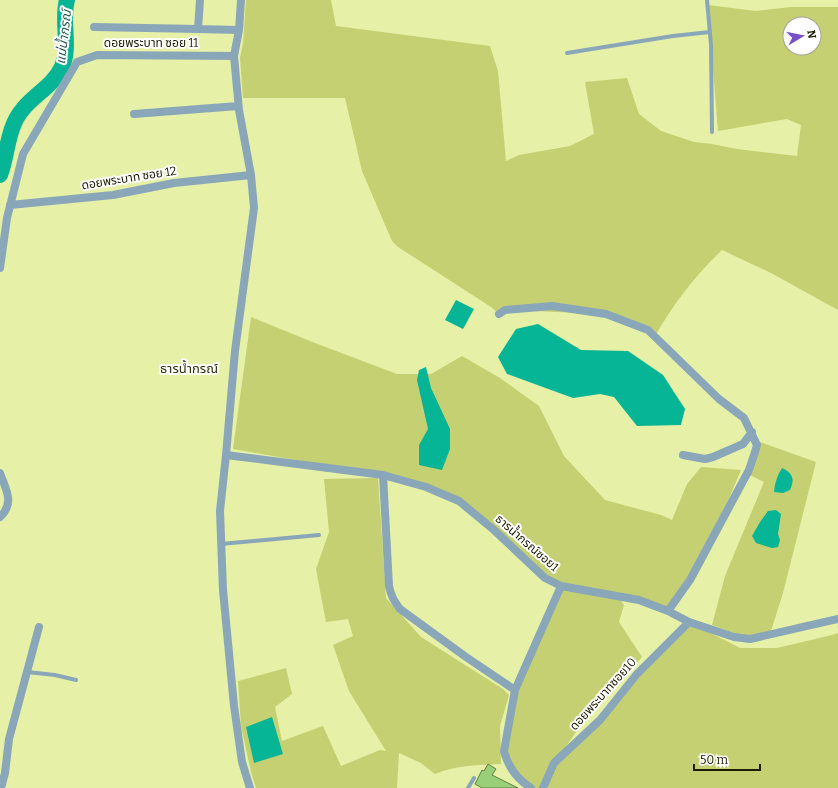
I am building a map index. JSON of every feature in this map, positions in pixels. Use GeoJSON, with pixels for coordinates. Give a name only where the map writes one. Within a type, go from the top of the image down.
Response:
{"type":"FeatureCollection","features":[{"type":"Feature","properties":{"kind":"street"},"geometry":{"type":"LineString","coordinates":[[198,29],[200,0]]}},
{"type":"Feature","properties":{"kind":"street"},"geometry":{"type":"LineString","coordinates":[[241,0],[239,30],[234,56],[238,106],[251,175],[254,208],[235,351],[220,511],[223,590],[234,706],[242,762],[250,788]]}},
{"type":"Feature","properties":{"kind":"street"},"geometry":{"type":"LineString","coordinates":[[94,27],[239,30]]}},
{"type":"Feature","properties":{"kind":"street","name":"ดอยพระบาท ซอย 11"},"geometry":{"type":"LineString","coordinates":[[0,268],[7,218],[23,154],[77,62],[98,55],[234,56]]}},
{"type":"Feature","properties":{"kind":"street"},"geometry":{"type":"LineString","coordinates":[[134,114],[238,106]]}},
{"type":"Feature","properties":{"kind":"street","name":"ดอยพระบาท ซอย 12"},"geometry":{"type":"LineString","coordinates":[[10,204],[113,195],[174,183],[251,175]]}},
{"type":"Feature","properties":{"kind":"street"},"geometry":{"type":"LineString","coordinates":[[499,314],[505,310],[552,306],[606,314],[648,330],[719,399],[744,418],[752,432],[756,445],[756,452],[749,470],[690,580],[668,611]]}},
{"type":"Feature","properties":{"kind":"street"},"geometry":{"type":"LineString","coordinates":[[683,455],[705,459],[743,444],[752,432]]}},
{"type":"Feature","properties":{"kind":"street","name":"ธารน้ำกรณ์ซอย1"},"geometry":{"type":"LineString","coordinates":[[226,455],[383,475],[426,487],[460,501],[494,530],[545,578],[561,586],[639,600],[668,611],[689,622],[734,636],[750,639],[838,619]]}},
{"type":"Feature","properties":{"kind":"street"},"geometry":{"type":"LineString","coordinates":[[0,473],[9,500],[6,511],[0,517]]}},
{"type":"Feature","properties":{"kind":"street"},"geometry":{"type":"LineString","coordinates":[[383,475],[389,586],[391,596],[394,601],[400,609],[466,657],[515,690]]}},
{"type":"Feature","properties":{"kind":"street"},"geometry":{"type":"LineString","coordinates":[[531,788],[521,781],[512,770],[504,751],[515,690],[561,586]]}},
{"type":"Feature","properties":{"kind":"street","name":"ดอยพระบาทซอย10"},"geometry":{"type":"LineString","coordinates":[[543,788],[554,763],[600,720],[637,674],[689,622]]}},
{"type":"Feature","properties":{"kind":"street"},"geometry":{"type":"LineString","coordinates":[[1,788],[5,774],[9,739],[39,627]]}},
{"type":"Feature","properties":{"kind":"lane"},"geometry":{"type":"LineString","coordinates":[[707,0],[710,32],[712,132]]}},
{"type":"Feature","properties":{"kind":"lane"},"geometry":{"type":"LineString","coordinates":[[567,53],[673,36],[710,32]]}},
{"type":"Feature","properties":{"kind":"lane"},"geometry":{"type":"LineString","coordinates":[[221,544],[319,535]]}},
{"type":"Feature","properties":{"kind":"lane"},"geometry":{"type":"LineString","coordinates":[[27,672],[55,675],[76,680]]}},
{"type":"Feature","properties":{"kind":"lane"},"geometry":{"type":"LineString","coordinates":[[468,788],[474,778]]}},
{"type":"Feature","properties":{"kind":"green space"},"geometry":{"type":"Polygon","coordinates":[[[246,0],[331,0],[336,26],[490,46],[498,71],[506,161],[519,155],[570,146],[594,134],[585,82],[627,78],[639,114],[661,131],[694,142],[797,156],[801,125],[787,119],[718,131],[708,5],[756,11],[791,7],[838,7],[838,310],[771,273],[722,250],[686,290],[655,336],[606,314],[505,310],[499,314],[491,307],[398,247],[392,241],[362,171],[345,98],[243,98],[240,58],[243,43],[246,0]]]}},
{"type":"Feature","properties":{"kind":"green space"},"geometry":{"type":"Polygon","coordinates":[[[251,317],[397,374],[431,374],[462,356],[500,378],[539,406],[564,456],[605,500],[661,515],[672,520],[687,484],[701,467],[741,470],[714,534],[668,611],[618,597],[624,605],[619,622],[642,657],[576,732],[556,761],[689,622],[740,648],[777,648],[838,633],[838,788],[531,788],[506,757],[515,690],[561,586],[459,501],[383,475],[233,449],[251,317]]]}},
{"type":"Feature","properties":{"kind":"green space"},"geometry":{"type":"Polygon","coordinates":[[[760,442],[816,462],[783,593],[770,634],[750,639],[712,625],[725,576],[764,482],[750,475],[760,442]]]}},
{"type":"Feature","properties":{"kind":"green space"},"geometry":{"type":"Polygon","coordinates":[[[378,478],[386,598],[421,637],[503,689],[509,695],[500,726],[501,764],[459,767],[435,774],[421,763],[399,753],[397,788],[256,788],[241,726],[238,681],[286,668],[292,694],[275,707],[282,741],[323,726],[341,766],[380,750],[386,751],[349,691],[333,645],[353,636],[348,619],[326,622],[316,569],[329,532],[324,479],[378,478]]]}},
{"type":"Feature","properties":{"kind":"water"},"geometry":{"type":"Polygon","coordinates":[[[456,300],[474,309],[463,329],[445,320],[456,300]]]}},
{"type":"Feature","properties":{"kind":"water"},"geometry":{"type":"Polygon","coordinates":[[[538,324],[581,350],[628,351],[663,375],[685,409],[681,425],[637,426],[614,397],[600,394],[573,398],[507,374],[498,357],[516,329],[538,324]]]}},
{"type":"Feature","properties":{"kind":"water"},"geometry":{"type":"Polygon","coordinates":[[[426,367],[431,388],[450,429],[450,449],[442,470],[419,465],[419,445],[428,429],[417,380],[419,370],[426,367]]]}},
{"type":"Feature","properties":{"kind":"water"},"geometry":{"type":"Polygon","coordinates":[[[782,468],[791,474],[793,480],[792,486],[790,490],[783,493],[774,492],[776,480],[782,468]]]}},
{"type":"Feature","properties":{"kind":"water"},"geometry":{"type":"Polygon","coordinates":[[[776,510],[781,514],[778,534],[780,540],[778,547],[772,548],[756,543],[752,536],[760,522],[768,511],[776,510]]]}},
{"type":"Feature","properties":{"kind":"water"},"geometry":{"type":"Polygon","coordinates":[[[272,717],[283,754],[254,763],[246,727],[272,717]]]}},
{"type":"Feature","properties":{"kind":"building"},"geometry":{"type":"Polygon","coordinates":[[[488,764],[496,769],[492,775],[518,788],[482,788],[475,784],[482,770],[484,771],[488,764]]]}},
{"type":"Feature","properties":{"kind":"waterway","name":"แม่น้ำกรณ์"},"geometry":{"type":"LineString","coordinates":[[0,175],[11,132],[18,116],[23,109],[49,85],[62,67],[66,51],[65,8],[67,0]]}},
{"type":"Feature","properties":{"kind":"district","name":"ธารน้ำกรณ์"},"geometry":{"type":"Point","coordinates":[189,368]}}]}
